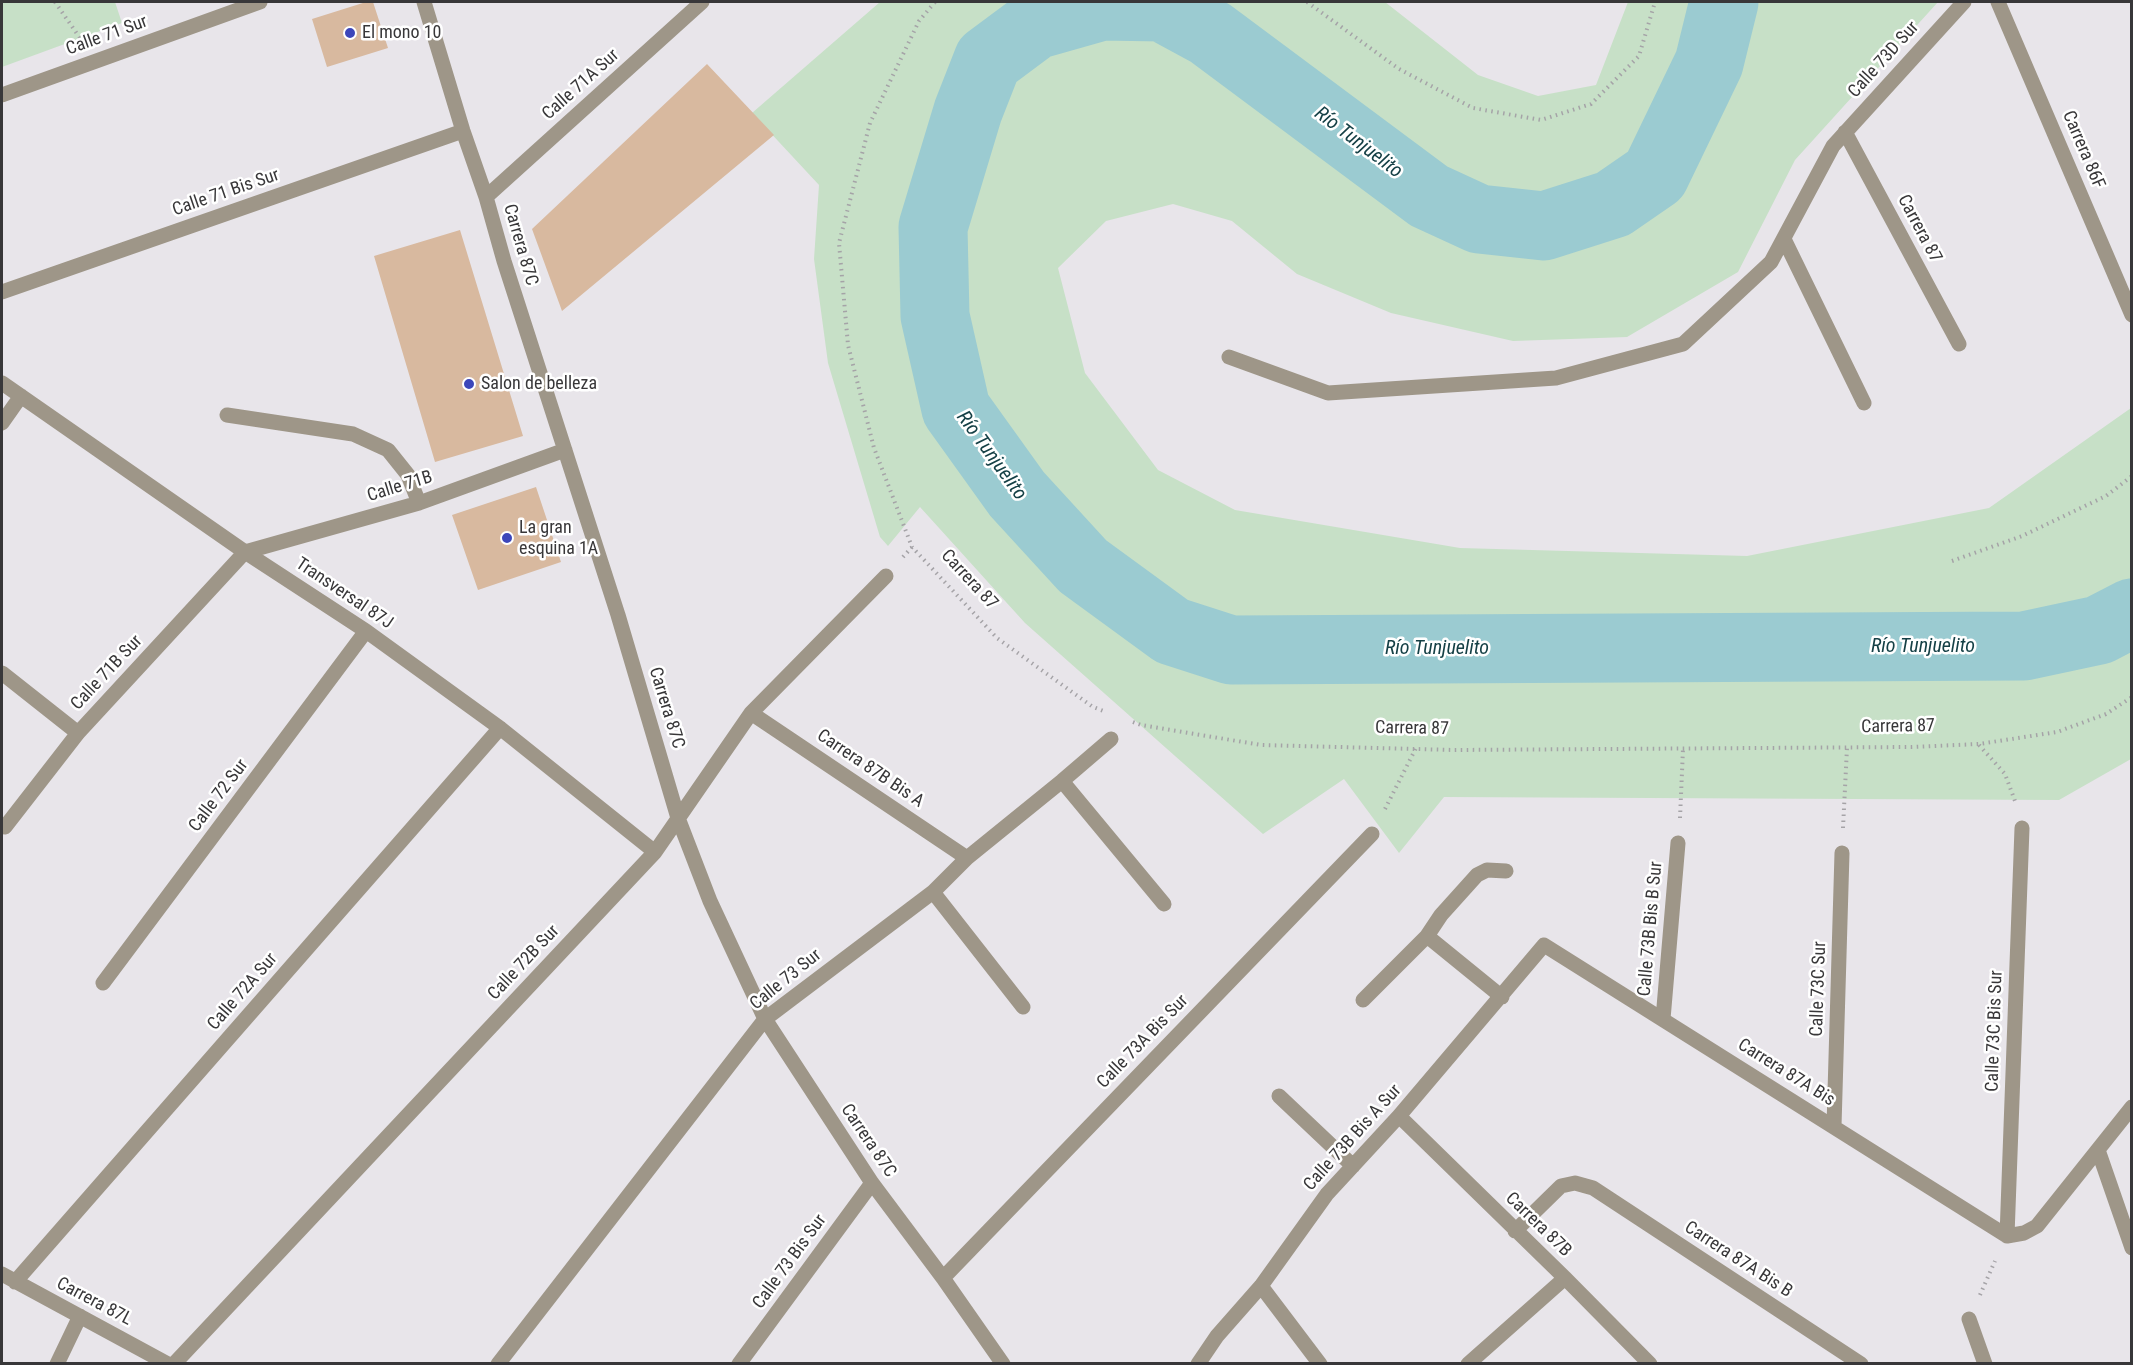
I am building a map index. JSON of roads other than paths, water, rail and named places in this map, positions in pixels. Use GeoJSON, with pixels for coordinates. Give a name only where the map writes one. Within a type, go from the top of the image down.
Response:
{"type":"FeatureCollection","features":[{"type":"Feature","properties":{"kind":"street","name":"Calle 71 Sur"},"geometry":{"type":"LineString","coordinates":[[2,95],[260,2]]}},
{"type":"Feature","properties":{"kind":"street","name":"Carrera 87C"},"geometry":{"type":"LineString","coordinates":[[424,2],[504,261],[618,615],[678,818],[710,901],[765,1019],[872,1183],[943,1278],[1000,1362]]}},
{"type":"Feature","properties":{"kind":"street","name":"Calle 71A Sur"},"geometry":{"type":"LineString","coordinates":[[486,197],[702,2]]}},
{"type":"Feature","properties":{"kind":"street","name":"Calle 73D Sur"},"geometry":{"type":"LineString","coordinates":[[1229,357],[1328,393],[1556,378],[1683,344],[1772,262],[1833,146],[1964,2]]}},
{"type":"Feature","properties":{"kind":"street","name":"Carrera 86F"},"geometry":{"type":"LineString","coordinates":[[1998,2],[2132,315]]}},
{"type":"Feature","properties":{"kind":"street","name":"Calle 71 Bis Sur"},"geometry":{"type":"LineString","coordinates":[[2,292],[463,131]]}},
{"type":"Feature","properties":{"kind":"street","name":"Carrera 87"},"geometry":{"type":"LineString","coordinates":[[1845,132],[1959,344]]}},
{"type":"Feature","properties":{"kind":"street"},"geometry":{"type":"LineString","coordinates":[[1784,239],[1864,403]]}},
{"type":"Feature","properties":{"kind":"street","name":"Transversal 87J"},"geometry":{"type":"LineString","coordinates":[[2,383],[245,552],[366,631],[500,728],[655,852]]}},
{"type":"Feature","properties":{"kind":"street"},"geometry":{"type":"LineString","coordinates":[[2,423],[21,396]]}},
{"type":"Feature","properties":{"kind":"street"},"geometry":{"type":"LineString","coordinates":[[227,415],[353,434],[388,450],[408,475],[419,503]]}},
{"type":"Feature","properties":{"kind":"street","name":"Calle 71B"},"geometry":{"type":"LineString","coordinates":[[245,552],[419,503],[565,450]]}},
{"type":"Feature","properties":{"kind":"street","name":"Calle 71B Sur"},"geometry":{"type":"LineString","coordinates":[[5,826],[78,733],[245,552]]}},
{"type":"Feature","properties":{"kind":"street","name":"Calle 72B Sur"},"geometry":{"type":"LineString","coordinates":[[174,1364],[655,852],[751,713],[886,576]]}},
{"type":"Feature","properties":{"kind":"street","name":"Calle 72 Sur"},"geometry":{"type":"LineString","coordinates":[[103,983],[366,631]]}},
{"type":"Feature","properties":{"kind":"street"},"geometry":{"type":"LineString","coordinates":[[2,673],[78,733]]}},
{"type":"Feature","properties":{"kind":"street","name":"Carrera 87B Bis A"},"geometry":{"type":"LineString","coordinates":[[751,713],[967,858]]}},
{"type":"Feature","properties":{"kind":"street","name":"Calle 72A Sur"},"geometry":{"type":"LineString","coordinates":[[15,1282],[500,728]]}},
{"type":"Feature","properties":{"kind":"street","name":"Calle 73 Sur"},"geometry":{"type":"LineString","coordinates":[[498,1364],[765,1019],[933,892],[967,858],[1111,738]]}},
{"type":"Feature","properties":{"kind":"street"},"geometry":{"type":"LineString","coordinates":[[1062,781],[1164,904]]}},
{"type":"Feature","properties":{"kind":"street","name":"Calle 73C Bis Sur"},"geometry":{"type":"LineString","coordinates":[[2007,1236],[2022,828]]}},
{"type":"Feature","properties":{"kind":"street","name":"Calle 73A Bis Sur"},"geometry":{"type":"LineString","coordinates":[[943,1278],[1372,834]]}},
{"type":"Feature","properties":{"kind":"street","name":"Calle 73B Bis B Sur"},"geometry":{"type":"LineString","coordinates":[[1663,1019],[1678,843]]}},
{"type":"Feature","properties":{"kind":"street","name":"Calle 73C Sur"},"geometry":{"type":"LineString","coordinates":[[1834,1126],[1842,852]]}},
{"type":"Feature","properties":{"kind":"street"},"geometry":{"type":"LineString","coordinates":[[1363,1000],[1427,936],[1441,915],[1477,875],[1487,870],[1506,871]]}},
{"type":"Feature","properties":{"kind":"street"},"geometry":{"type":"LineString","coordinates":[[933,892],[1023,1007]]}},
{"type":"Feature","properties":{"kind":"street"},"geometry":{"type":"LineString","coordinates":[[1427,936],[1502,997]]}},
{"type":"Feature","properties":{"kind":"street","name":"Carrera 87A Bis"},"geometry":{"type":"LineString","coordinates":[[1544,945],[2007,1236]]}},
{"type":"Feature","properties":{"kind":"street","name":"Calle 73B Bis A Sur"},"geometry":{"type":"LineString","coordinates":[[1198,1364],[1216,1336],[1261,1286],[1327,1194],[1399,1116],[1544,945]]}},
{"type":"Feature","properties":{"kind":"street"},"geometry":{"type":"LineString","coordinates":[[1280,1096],[1353,1166]]}},
{"type":"Feature","properties":{"kind":"street"},"geometry":{"type":"LineString","coordinates":[[2007,1236],[2024,1233],[2037,1226],[2132,1107]]}},
{"type":"Feature","properties":{"kind":"street","name":"Carrera 87B"},"geometry":{"type":"LineString","coordinates":[[1399,1116],[1566,1278],[1650,1364]]}},
{"type":"Feature","properties":{"kind":"street"},"geometry":{"type":"LineString","coordinates":[[2098,1150],[2132,1248]]}},
{"type":"Feature","properties":{"kind":"street","name":"Calle 73 Bis Sur"},"geometry":{"type":"LineString","coordinates":[[739,1364],[872,1183]]}},
{"type":"Feature","properties":{"kind":"street","name":"Carrera 87A Bis B"},"geometry":{"type":"LineString","coordinates":[[1515,1231],[1561,1186],[1575,1183],[1593,1188],[1862,1363]]}},
{"type":"Feature","properties":{"kind":"street","name":"Carrera 87L"},"geometry":{"type":"LineString","coordinates":[[2,1274],[168,1364]]}},
{"type":"Feature","properties":{"kind":"street"},"geometry":{"type":"LineString","coordinates":[[1468,1364],[1566,1278]]}},
{"type":"Feature","properties":{"kind":"street"},"geometry":{"type":"LineString","coordinates":[[1261,1286],[1320,1364]]}},
{"type":"Feature","properties":{"kind":"street"},"geometry":{"type":"LineString","coordinates":[[57,1364],[80,1316]]}},
{"type":"Feature","properties":{"kind":"street"},"geometry":{"type":"LineString","coordinates":[[1969,1319],[1985,1364]]}},
{"type":"Feature","properties":{"kind":"waterway","name":"Río Tunjuelito"},"geometry":{"type":"LineString","coordinates":[[1724,2],[1709,63],[1655,175],[1613,204],[1544,226],[1479,219],[1429,196],[1210,33],[1162,7],[1102,6],[1035,25],[988,60],[968,111],[933,227],[935,316],[956,409],[1017,494],[1083,566],[1172,631],[1231,650],[2024,646],[2099,630],[2132,613]]}},
{"type":"Feature","properties":{"kind":"place","name":"El mono 10"},"geometry":{"type":"Point","coordinates":[350,33]}},
{"type":"Feature","properties":{"kind":"place","name":"Salon de belleza"},"geometry":{"type":"Point","coordinates":[469,384]}},
{"type":"Feature","properties":{"kind":"place","name":"La gran esquina 1A"},"geometry":{"type":"Point","coordinates":[507,538]}}]}
